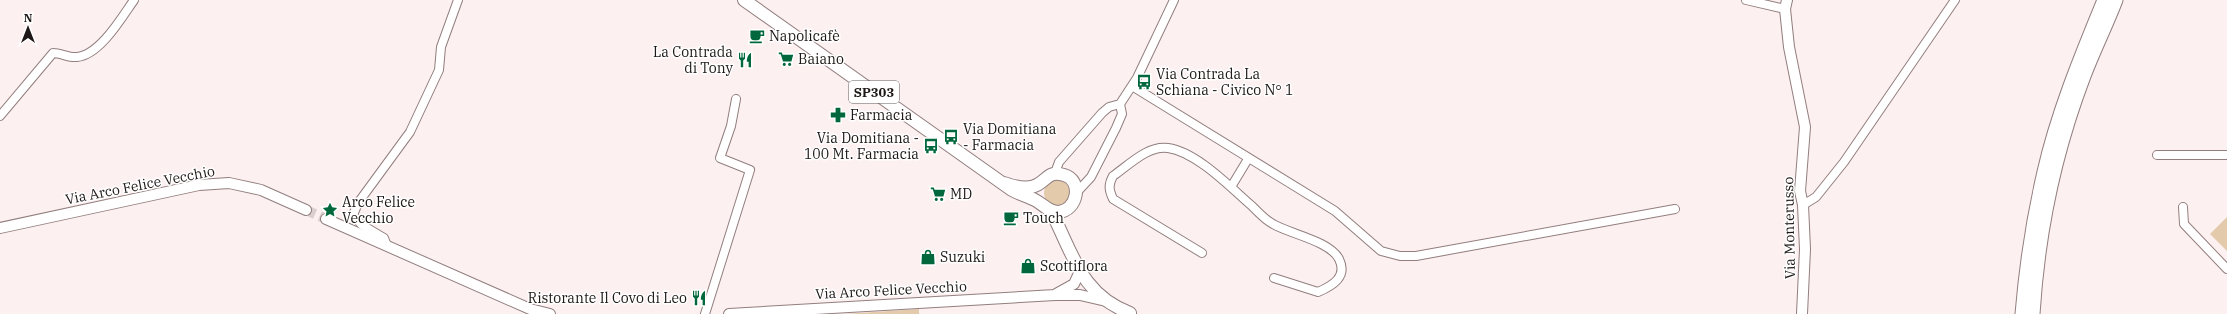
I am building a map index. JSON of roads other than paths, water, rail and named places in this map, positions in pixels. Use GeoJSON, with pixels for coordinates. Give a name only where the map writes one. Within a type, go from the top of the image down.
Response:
{"type":"FeatureCollection","features":[{"type":"Feature","properties":{"kind":"highway"},"geometry":{"type":"LineString","coordinates":[[2022,314],[2030,242],[2044,172],[2061,114],[2104,0]]}},
{"type":"Feature","properties":{"kind":"highway"},"geometry":{"type":"LineString","coordinates":[[2033,314],[2037,264],[2054,174],[2084,77],[2116,0]]}},
{"type":"Feature","properties":{"kind":"main road","name":"SP303"},"geometry":{"type":"LineString","coordinates":[[744,0],[1004,183]]}},
{"type":"Feature","properties":{"kind":"main road"},"geometry":{"type":"LineString","coordinates":[[1040,202],[1037,193],[1040,184],[1046,176],[1055,173],[1066,175],[1074,182],[1077,192],[1076,199],[1068,209],[1065,227],[1068,240],[1074,253],[1108,302],[1131,314]]}},
{"type":"Feature","properties":{"kind":"main road"},"geometry":{"type":"LineString","coordinates":[[1004,183],[1025,188],[1040,184]]}},
{"type":"Feature","properties":{"kind":"main road"},"geometry":{"type":"LineString","coordinates":[[1004,183],[1012,190],[1040,202],[1051,211],[1057,222],[1068,252],[1080,271],[1131,314]]}},
{"type":"Feature","properties":{"kind":"main road"},"geometry":{"type":"LineString","coordinates":[[1051,211],[1060,212],[1068,209]]}},
{"type":"Feature","properties":{"kind":"street"},"geometry":{"type":"LineString","coordinates":[[0,116],[53,53],[77,57],[87,54],[106,39],[134,0]]}},
{"type":"Feature","properties":{"kind":"street"},"geometry":{"type":"LineString","coordinates":[[387,246],[384,238],[362,225],[354,215],[358,203],[410,132],[439,70],[441,47],[458,0]]}},
{"type":"Feature","properties":{"kind":"street"},"geometry":{"type":"LineString","coordinates":[[1055,173],[1059,162],[1102,113],[1109,107],[1120,104],[1132,86],[1174,0]]}},
{"type":"Feature","properties":{"kind":"street"},"geometry":{"type":"LineString","coordinates":[[1746,0],[1786,5]]}},
{"type":"Feature","properties":{"kind":"street"},"geometry":{"type":"LineString","coordinates":[[1803,205],[1816,197],[1844,162],[1955,0]]}},
{"type":"Feature","properties":{"kind":"street","name":"Via Monterusso"},"geometry":{"type":"LineString","coordinates":[[1786,5],[1789,47],[1805,127],[1800,191],[1803,205],[1805,249],[1802,314]]}},
{"type":"Feature","properties":{"kind":"street"},"geometry":{"type":"LineString","coordinates":[[1132,86],[1149,94],[1248,159],[1335,211],[1381,251],[1400,256],[1416,256],[1674,209]]}},
{"type":"Feature","properties":{"kind":"street"},"geometry":{"type":"LineString","coordinates":[[705,314],[750,170],[720,158],[732,126],[736,99]]}},
{"type":"Feature","properties":{"kind":"street"},"geometry":{"type":"LineString","coordinates":[[1077,192],[1090,177],[1116,128],[1122,114],[1120,104]]}},
{"type":"Feature","properties":{"kind":"street"},"geometry":{"type":"LineString","coordinates":[[1202,253],[1114,199],[1109,190],[1110,182],[1113,176],[1152,149],[1168,148],[1179,150],[1195,159],[1231,187],[1272,224],[1319,243],[1330,250],[1339,258],[1341,266],[1341,275],[1333,286],[1318,292],[1274,278]]}},
{"type":"Feature","properties":{"kind":"street"},"geometry":{"type":"LineString","coordinates":[[2157,155],[2227,155]]}},
{"type":"Feature","properties":{"kind":"street"},"geometry":{"type":"LineString","coordinates":[[1231,187],[1248,159]]}},
{"type":"Feature","properties":{"kind":"street","name":"Via Arco Felice Vecchio"},"geometry":{"type":"LineString","coordinates":[[0,228],[199,185],[229,183],[261,190],[306,210]]}},
{"type":"Feature","properties":{"kind":"street"},"geometry":{"type":"LineString","coordinates":[[2183,207],[2184,224],[2226,264]]}},
{"type":"Feature","properties":{"kind":"street"},"geometry":{"type":"LineString","coordinates":[[326,219],[533,311],[550,314]]}},
{"type":"Feature","properties":{"kind":"street","name":"Via Arco Felice Vecchio"},"geometry":{"type":"LineString","coordinates":[[1055,295],[1074,284],[1080,271]]}},
{"type":"Feature","properties":{"kind":"street"},"geometry":{"type":"LineString","coordinates":[[1080,295],[1088,292],[1094,283]]}},
{"type":"Feature","properties":{"kind":"street","name":"Via Arco Felice Vecchio"},"geometry":{"type":"LineString","coordinates":[[729,314],[1055,295],[1080,295],[1108,302]]}},
{"type":"Feature","properties":{"kind":"tunnel"},"geometry":{"type":"LineString","coordinates":[[306,210],[326,219]]}},
{"type":"Feature","properties":{"kind":"place","name":"Napolicafè"},"geometry":{"type":"Point","coordinates":[757,36]}},
{"type":"Feature","properties":{"kind":"place","name":"Baiano"},"geometry":{"type":"Point","coordinates":[786,59]}},
{"type":"Feature","properties":{"kind":"place","name":"La Contrada di Tony"},"geometry":{"type":"Point","coordinates":[745,60]}},
{"type":"Feature","properties":{"kind":"place","name":"Via Contrada La Schiana - Civico N° 1"},"geometry":{"type":"Point","coordinates":[1144,82]}},
{"type":"Feature","properties":{"kind":"place","name":"Farmacia"},"geometry":{"type":"Point","coordinates":[838,115]}},
{"type":"Feature","properties":{"kind":"place","name":"Via Domitiana - Farmacia"},"geometry":{"type":"Point","coordinates":[951,137]}},
{"type":"Feature","properties":{"kind":"place","name":"Via Domitiana - 100 Mt. Farmacia"},"geometry":{"type":"Point","coordinates":[931,146]}},
{"type":"Feature","properties":{"kind":"place","name":"MD"},"geometry":{"type":"Point","coordinates":[938,194]}},
{"type":"Feature","properties":{"kind":"place","name":"Arco Felice Vecchio"},"geometry":{"type":"Point","coordinates":[330,210]}},
{"type":"Feature","properties":{"kind":"place","name":"Touch"},"geometry":{"type":"Point","coordinates":[1011,218]}},
{"type":"Feature","properties":{"kind":"place","name":"Suzuki"},"geometry":{"type":"Point","coordinates":[928,257]}},
{"type":"Feature","properties":{"kind":"place","name":"Scottiflora"},"geometry":{"type":"Point","coordinates":[1028,266]}},
{"type":"Feature","properties":{"kind":"place","name":"Ristorante Il Covo di Leo"},"geometry":{"type":"Point","coordinates":[699,298]}}]}
